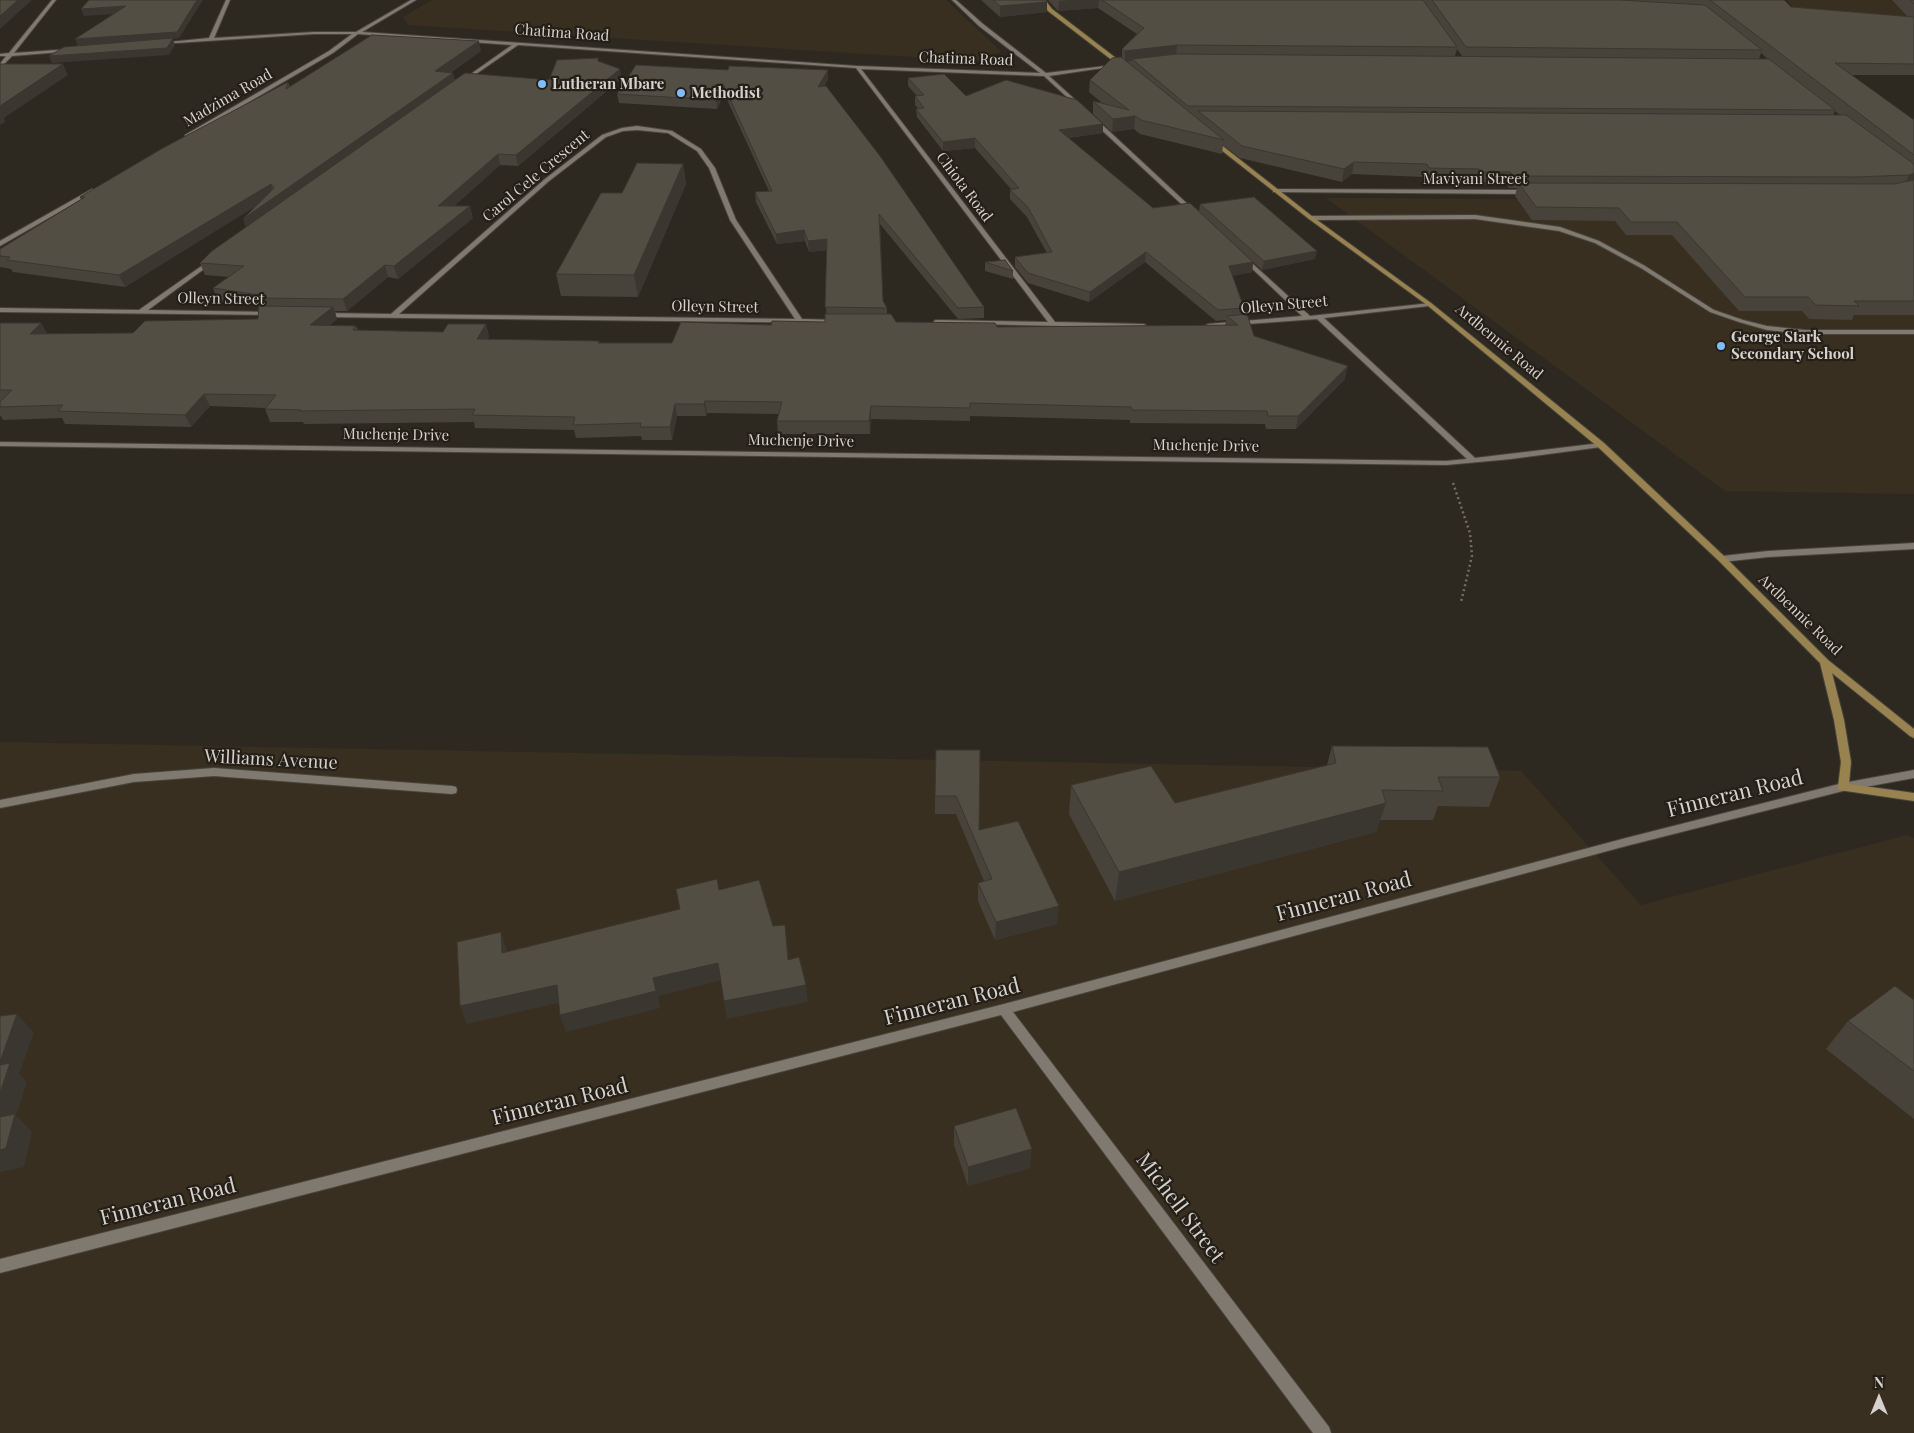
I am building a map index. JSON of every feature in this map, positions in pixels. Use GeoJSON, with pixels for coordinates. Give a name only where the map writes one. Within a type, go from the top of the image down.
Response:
{"type":"FeatureCollection","features":[{"type":"Feature","properties":{"kind":"main road"},"geometry":{"type":"LineString","coordinates":[[1043,0],[1050,10],[1127,66]]}},
{"type":"Feature","properties":{"kind":"main road","name":"Ardbennie Road"},"geometry":{"type":"LineString","coordinates":[[1208,137],[1275,191],[1429,304],[1601,445],[1722,559],[1825,662],[1914,734]]}},
{"type":"Feature","properties":{"kind":"main road"},"geometry":{"type":"LineString","coordinates":[[1825,662],[1846,762],[1844,787],[1914,797]]}},
{"type":"Feature","properties":{"kind":"street"},"geometry":{"type":"LineString","coordinates":[[0,67],[54,0]]}},
{"type":"Feature","properties":{"kind":"street"},"geometry":{"type":"LineString","coordinates":[[211,40],[228,0]]}},
{"type":"Feature","properties":{"kind":"street","name":"Madzima Road"},"geometry":{"type":"LineString","coordinates":[[178,141],[331,52],[357,32],[414,0]]}},
{"type":"Feature","properties":{"kind":"street"},"geometry":{"type":"LineString","coordinates":[[954,0],[981,25],[1045,75],[1082,109]]}},
{"type":"Feature","properties":{"kind":"street","name":"Chatima Road"},"geometry":{"type":"LineString","coordinates":[[154,44],[314,33],[357,32],[857,67],[1045,75],[1127,66]]}},
{"type":"Feature","properties":{"kind":"street"},"geometry":{"type":"LineString","coordinates":[[454,88],[518,43]]}},
{"type":"Feature","properties":{"kind":"street"},"geometry":{"type":"LineString","coordinates":[[0,55],[78,49]]}},
{"type":"Feature","properties":{"kind":"street","name":"Chiota Road"},"geometry":{"type":"LineString","coordinates":[[857,67],[1052,323]]}},
{"type":"Feature","properties":{"kind":"street"},"geometry":{"type":"LineString","coordinates":[[1089,116],[1198,217]]}},
{"type":"Feature","properties":{"kind":"street","name":"Carol Cele Crescent"},"geometry":{"type":"LineString","coordinates":[[393,316],[547,180],[604,136],[622,130],[637,128],[670,132],[699,150],[712,168],[733,220],[800,322]]}},
{"type":"Feature","properties":{"kind":"street"},"geometry":{"type":"LineString","coordinates":[[0,244],[102,185]]}},
{"type":"Feature","properties":{"kind":"street","name":"Maviyani Street"},"geometry":{"type":"LineString","coordinates":[[1275,191],[1533,192]]}},
{"type":"Feature","properties":{"kind":"street"},"geometry":{"type":"LineString","coordinates":[[1311,218],[1475,217],[1560,229],[1597,242],[1643,267],[1712,311],[1741,321],[1768,328],[1805,332],[1914,332]]}},
{"type":"Feature","properties":{"kind":"street"},"geometry":{"type":"LineString","coordinates":[[1235,250],[1308,318]]}},
{"type":"Feature","properties":{"kind":"street"},"geometry":{"type":"LineString","coordinates":[[141,312],[221,254]]}},
{"type":"Feature","properties":{"kind":"street","name":"Olleyn Street"},"geometry":{"type":"LineString","coordinates":[[1197,327],[1308,318],[1429,304]]}},
{"type":"Feature","properties":{"kind":"street","name":"Olleyn Street"},"geometry":{"type":"LineString","coordinates":[[0,310],[277,314]]}},
{"type":"Feature","properties":{"kind":"street","name":"Olleyn Street"},"geometry":{"type":"LineString","coordinates":[[316,315],[849,322]]}},
{"type":"Feature","properties":{"kind":"street"},"geometry":{"type":"LineString","coordinates":[[1320,316],[1473,460]]}},
{"type":"Feature","properties":{"kind":"street"},"geometry":{"type":"LineString","coordinates":[[926,322],[1149,326]]}},
{"type":"Feature","properties":{"kind":"street","name":"Muchenje Drive"},"geometry":{"type":"LineString","coordinates":[[0,444],[1446,463],[1511,458],[1601,445]]}},
{"type":"Feature","properties":{"kind":"street"},"geometry":{"type":"LineString","coordinates":[[1722,559],[1768,554],[1914,546]]}},
{"type":"Feature","properties":{"kind":"street","name":"Williams Avenue"},"geometry":{"type":"LineString","coordinates":[[0,804],[134,778],[214,772],[452,790]]}},
{"type":"Feature","properties":{"kind":"street","name":"Finneran Road"},"geometry":{"type":"LineString","coordinates":[[0,1266],[1004,1009],[1617,845],[1844,787],[1914,774]]}},
{"type":"Feature","properties":{"kind":"street","name":"Michell Street"},"geometry":{"type":"LineString","coordinates":[[1004,1009],[1323,1433]]}},
{"type":"Feature","properties":{"kind":"path"},"geometry":{"type":"LineString","coordinates":[[1446,463],[1470,533],[1472,556],[1461,602]]}},
{"type":"Feature","properties":{"kind":"shaded area"},"geometry":{"type":"Polygon","coordinates":[[[432,0],[946,0],[1002,52],[988,55],[993,62],[408,25],[403,17],[432,0]]]}},
{"type":"Feature","properties":{"kind":"shaded area"},"geometry":{"type":"Polygon","coordinates":[[[1787,0],[1914,0],[1914,32],[1793,8],[1787,0]]]}},
{"type":"Feature","properties":{"kind":"shaded area","name":"George Stark Secondary School"},"geometry":{"type":"Polygon","coordinates":[[[1326,198],[1914,202],[1914,494],[1725,491],[1326,198]]]}},
{"type":"Feature","properties":{"kind":"shaded area"},"geometry":{"type":"Polygon","coordinates":[[[0,742],[1521,771],[1641,905],[1907,835],[1914,838],[1914,1433],[0,1433],[0,742]]]}},
{"type":"Feature","properties":{"kind":"building"},"geometry":{"type":"Polygon","coordinates":[[[0,0],[18,0],[0,16],[0,0]]]}},
{"type":"Feature","properties":{"kind":"building"},"geometry":{"type":"Polygon","coordinates":[[[89,0],[197,0],[177,32],[75,39],[126,6],[81,9],[89,0]]]}},
{"type":"Feature","properties":{"kind":"building"},"geometry":{"type":"Polygon","coordinates":[[[993,0],[1046,0],[1047,2],[1000,6],[993,0]]]}},
{"type":"Feature","properties":{"kind":"building"},"geometry":{"type":"Polygon","coordinates":[[[1102,0],[1423,0],[1457,47],[1177,45],[1125,51],[1122,49],[1144,28],[1102,0]]]}},
{"type":"Feature","properties":{"kind":"building"},"geometry":{"type":"Polygon","coordinates":[[[1432,0],[1620,0],[1705,5],[1762,50],[1466,47],[1432,0]]]}},
{"type":"Feature","properties":{"kind":"building"},"geometry":{"type":"Polygon","coordinates":[[[1710,0],[1784,0],[1791,7],[1914,17],[1914,64],[1835,63],[1914,120],[1914,155],[1710,0]]]}},
{"type":"Feature","properties":{"kind":"building"},"geometry":{"type":"Polygon","coordinates":[[[372,35],[479,41],[435,71],[453,73],[243,219],[274,188],[271,184],[119,275],[7,260],[10,257],[0,256],[0,249],[85,197],[80,197],[163,148],[288,82],[286,89],[372,35]]]}},
{"type":"Feature","properties":{"kind":"building"},"geometry":{"type":"Polygon","coordinates":[[[173,38],[167,48],[49,56],[64,47],[173,38]]]}},
{"type":"Feature","properties":{"kind":"building"},"geometry":{"type":"Polygon","coordinates":[[[1177,54],[1769,59],[1835,110],[1188,106],[1132,59],[1177,54]]]}},
{"type":"Feature","properties":{"kind":"building"},"geometry":{"type":"Polygon","coordinates":[[[1121,57],[1224,140],[1141,120],[1135,116],[1113,119],[1093,101],[1129,110],[1090,80],[1112,58],[1121,57]]]}},
{"type":"Feature","properties":{"kind":"building"},"geometry":{"type":"Polygon","coordinates":[[[598,58],[598,61],[620,69],[516,155],[498,154],[438,206],[470,206],[394,266],[385,265],[343,299],[259,298],[259,295],[213,288],[244,266],[200,263],[212,251],[465,73],[549,80],[557,60],[598,58]]]}},
{"type":"Feature","properties":{"kind":"building"},"geometry":{"type":"Polygon","coordinates":[[[0,64],[63,64],[0,106],[0,64]]]}},
{"type":"Feature","properties":{"kind":"building"},"geometry":{"type":"Polygon","coordinates":[[[636,65],[728,70],[729,66],[828,70],[818,87],[826,86],[880,156],[984,307],[958,308],[879,214],[883,301],[887,308],[825,307],[827,239],[808,241],[804,230],[776,234],[755,192],[772,191],[723,84],[716,100],[617,94],[636,65]]]}},
{"type":"Feature","properties":{"kind":"building"},"geometry":{"type":"Polygon","coordinates":[[[944,74],[966,96],[1006,80],[1077,100],[1103,124],[1059,130],[1153,208],[1190,203],[1253,262],[1229,266],[1244,308],[1218,310],[1146,252],[1090,292],[1028,273],[1015,257],[1052,252],[1028,207],[1010,190],[1019,188],[975,138],[943,142],[916,109],[924,108],[915,96],[924,95],[908,78],[944,74]]]}},
{"type":"Feature","properties":{"kind":"building"},"geometry":{"type":"Polygon","coordinates":[[[1198,111],[1846,115],[1914,164],[1914,173],[1909,175],[1855,177],[1513,176],[1510,172],[1481,172],[1479,169],[1429,168],[1427,164],[1354,162],[1344,169],[1242,146],[1198,111]]]}},
{"type":"Feature","properties":{"kind":"building"},"geometry":{"type":"Polygon","coordinates":[[[637,163],[683,164],[634,275],[556,274],[601,193],[622,193],[637,163]]]}},
{"type":"Feature","properties":{"kind":"building"},"geometry":{"type":"Polygon","coordinates":[[[1914,180],[1914,301],[1854,301],[1859,306],[1816,305],[1808,297],[1745,297],[1677,222],[1631,222],[1619,208],[1536,207],[1519,183],[1894,184],[1914,180]]]}},
{"type":"Feature","properties":{"kind":"building"},"geometry":{"type":"Polygon","coordinates":[[[1254,197],[1317,251],[1264,261],[1200,204],[1254,197]]]}},
{"type":"Feature","properties":{"kind":"building"},"geometry":{"type":"Polygon","coordinates":[[[1005,260],[1013,271],[985,262],[1005,260]]]}},
{"type":"Feature","properties":{"kind":"building"},"geometry":{"type":"Polygon","coordinates":[[[259,306],[333,307],[310,325],[356,326],[353,330],[443,332],[448,324],[486,324],[477,339],[599,341],[598,343],[672,343],[681,322],[771,325],[772,321],[825,322],[825,314],[891,314],[896,322],[995,323],[997,327],[1238,325],[1227,316],[1247,314],[1254,336],[1348,366],[1298,416],[1268,416],[1267,411],[1132,410],[1131,407],[970,403],[970,408],[871,406],[869,421],[777,421],[782,402],[705,401],[704,404],[675,404],[670,427],[640,427],[641,423],[573,425],[575,417],[472,415],[475,409],[299,411],[301,410],[265,409],[276,395],[204,394],[185,415],[58,411],[63,405],[0,407],[0,402],[12,390],[0,390],[0,323],[41,323],[30,334],[133,333],[145,321],[258,319],[259,306]]]}},
{"type":"Feature","properties":{"kind":"building"},"geometry":{"type":"Polygon","coordinates":[[[1332,746],[1488,747],[1500,777],[1438,777],[1443,791],[1382,790],[1386,803],[1119,872],[1071,785],[1151,766],[1175,803],[1336,763],[1332,746]]]}},
{"type":"Feature","properties":{"kind":"building"},"geometry":{"type":"Polygon","coordinates":[[[936,750],[980,750],[979,830],[1018,821],[1059,906],[996,922],[978,883],[992,879],[956,796],[935,796],[936,750]]]}},
{"type":"Feature","properties":{"kind":"building"},"geometry":{"type":"Polygon","coordinates":[[[717,879],[719,890],[759,880],[773,926],[785,925],[788,960],[799,957],[806,985],[724,1001],[718,963],[653,978],[656,991],[560,1015],[557,985],[460,1006],[457,942],[501,932],[502,953],[680,909],[676,889],[717,879]]]}},
{"type":"Feature","properties":{"kind":"building"},"geometry":{"type":"Polygon","coordinates":[[[1895,986],[1914,1000],[1914,1071],[1848,1021],[1895,986]]]}},
{"type":"Feature","properties":{"kind":"building"},"geometry":{"type":"Polygon","coordinates":[[[17,1014],[0,1062],[0,1016],[17,1014]]]}},
{"type":"Feature","properties":{"kind":"building"},"geometry":{"type":"Polygon","coordinates":[[[10,1063],[0,1093],[0,1065],[10,1063]]]}},
{"type":"Feature","properties":{"kind":"building"},"geometry":{"type":"Polygon","coordinates":[[[1016,1108],[1032,1149],[968,1167],[954,1126],[1016,1108]]]}},
{"type":"Feature","properties":{"kind":"building"},"geometry":{"type":"Polygon","coordinates":[[[15,1114],[6,1148],[0,1150],[0,1117],[15,1114]]]}},
{"type":"Feature","properties":{"kind":"place","name":"Lutheran Mbare"},"geometry":{"type":"Point","coordinates":[542,84]}},
{"type":"Feature","properties":{"kind":"place","name":"Methodist"},"geometry":{"type":"Point","coordinates":[681,93]}},
{"type":"Feature","properties":{"kind":"place","name":"George Stark Secondary School"},"geometry":{"type":"Point","coordinates":[1721,346]}}]}
